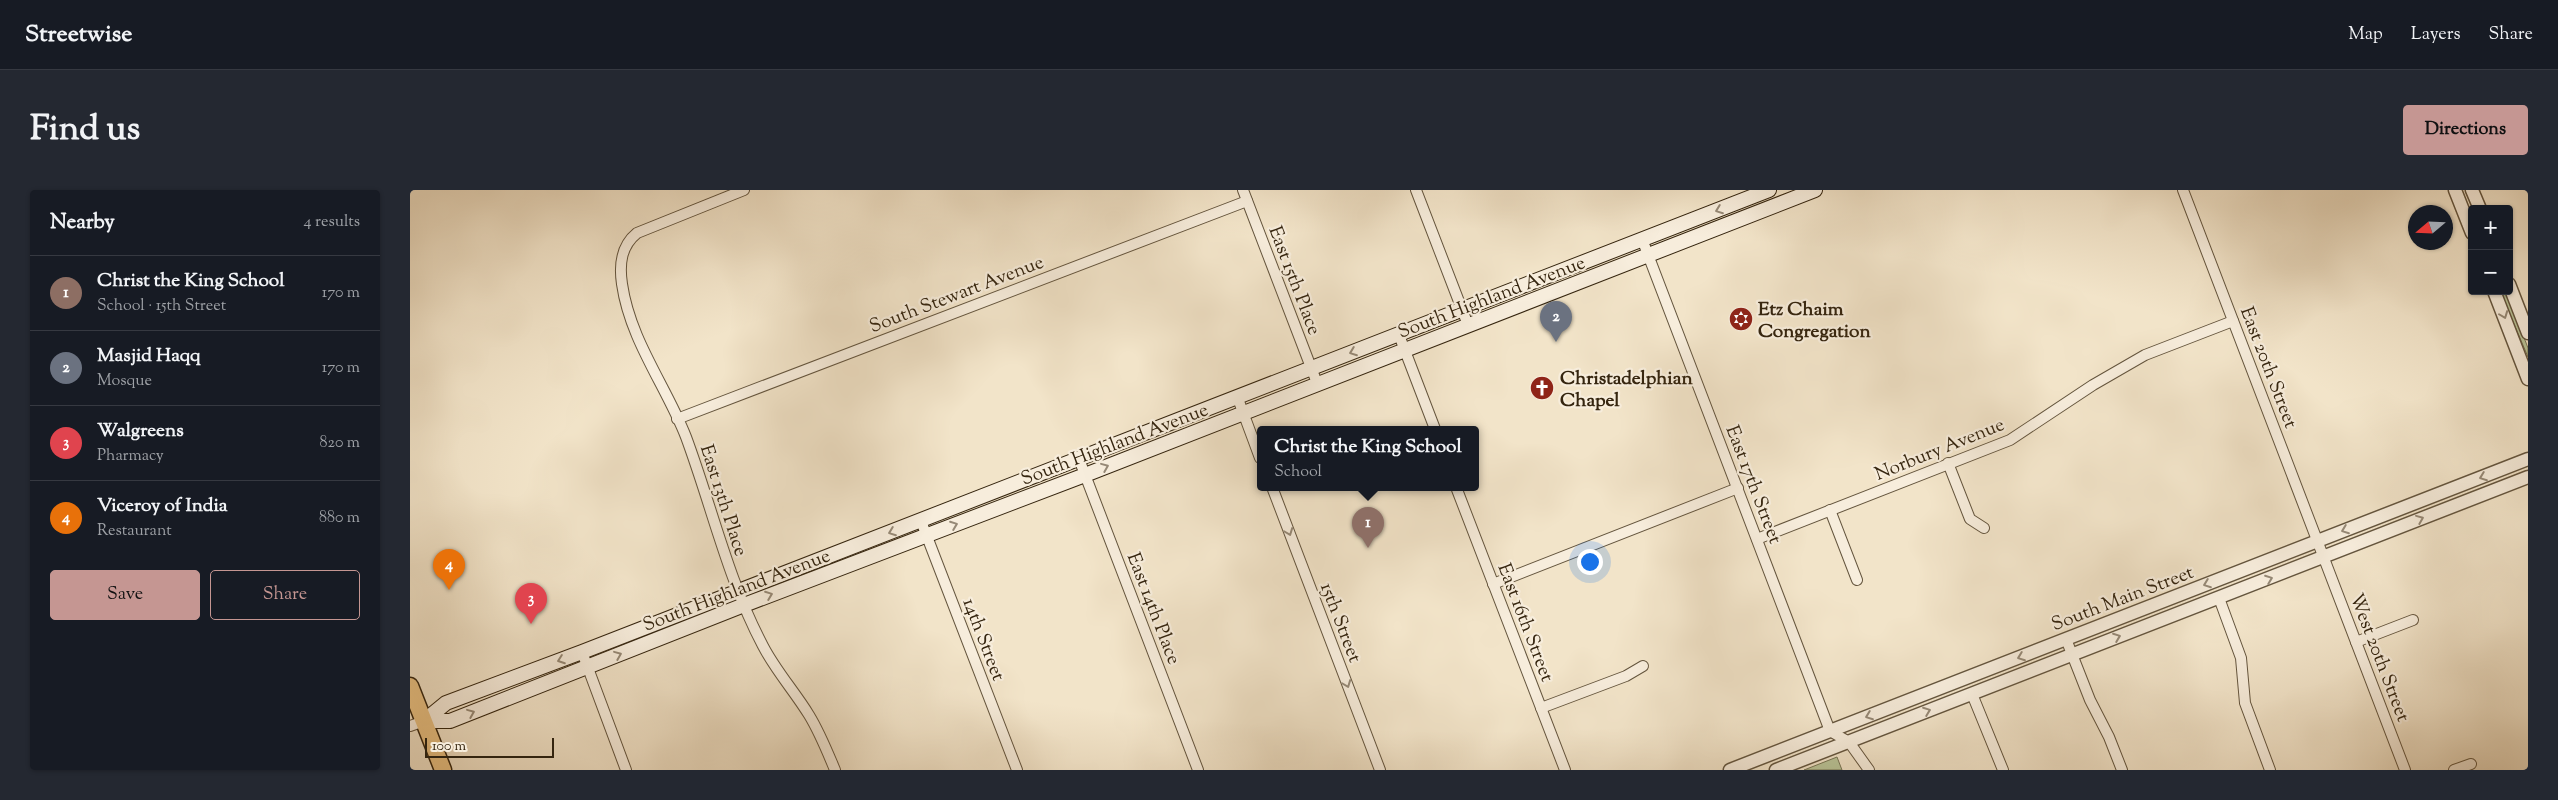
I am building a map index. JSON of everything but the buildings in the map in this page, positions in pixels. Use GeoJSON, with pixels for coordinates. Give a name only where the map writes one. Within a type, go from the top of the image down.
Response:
{"type":"FeatureCollection","features":[{"type":"Feature","properties":{"kind":"main road","name":"South Highland Avenue"},"geometry":{"type":"LineString","coordinates":[[417,724],[450,721],[744,605],[1085,475],[1815,190]]}},
{"type":"Feature","properties":{"kind":"main road","name":"South Highland Avenue"},"geometry":{"type":"LineString","coordinates":[[417,724],[446,703],[1399,335],[1764,191]]}},
{"type":"Feature","properties":{"kind":"main road"},"geometry":{"type":"LineString","coordinates":[[410,686],[417,724],[443,770]]}},
{"type":"Feature","properties":{"kind":"street","name":"East 13th Place"},"geometry":{"type":"LineString","coordinates":[[744,190],[637,233],[624,247],[621,264],[622,286],[629,311],[653,372],[677,419],[702,483],[737,590],[770,659],[809,714],[823,739],[835,770]]}},
{"type":"Feature","properties":{"kind":"street","name":"East 15th Place"},"geometry":{"type":"LineString","coordinates":[[1243,190],[1317,384]]}},
{"type":"Feature","properties":{"kind":"street"},"geometry":{"type":"LineString","coordinates":[[1416,190],[1468,326]]}},
{"type":"Feature","properties":{"kind":"street","name":"East 20th Street"},"geometry":{"type":"LineString","coordinates":[[2183,190],[2324,557]]}},
{"type":"Feature","properties":{"kind":"street"},"geometry":{"type":"LineString","coordinates":[[2455,190],[2468,223]]}},
{"type":"Feature","properties":{"kind":"street"},"geometry":{"type":"LineString","coordinates":[[2472,190],[2478,205]]}},
{"type":"Feature","properties":{"kind":"street"},"geometry":{"type":"LineString","coordinates":[[1764,191],[1768,208]]}},
{"type":"Feature","properties":{"kind":"street","name":"South Stewart Avenue"},"geometry":{"type":"LineString","coordinates":[[677,419],[1247,201]]}},
{"type":"Feature","properties":{"kind":"street","name":"East 17th Street"},"geometry":{"type":"LineString","coordinates":[[1642,239],[1757,539],[1840,737],[1869,770]]}},
{"type":"Feature","properties":{"kind":"street"},"geometry":{"type":"LineString","coordinates":[[2513,294],[2528,332]]}},
{"type":"Feature","properties":{"kind":"street"},"geometry":{"type":"LineString","coordinates":[[2496,295],[2528,378]]}},
{"type":"Feature","properties":{"kind":"street","name":"Norbury Avenue"},"geometry":{"type":"LineString","coordinates":[[1757,539],[2010,440],[2093,385],[2146,355],[2234,321]]}},
{"type":"Feature","properties":{"kind":"street"},"geometry":{"type":"LineString","coordinates":[[1399,335],[1433,426]]}},
{"type":"Feature","properties":{"kind":"street"},"geometry":{"type":"LineString","coordinates":[[1237,396],[1257,450]]}},
{"type":"Feature","properties":{"kind":"street","name":"East 14th Place"},"geometry":{"type":"LineString","coordinates":[[1079,459],[1198,770]]}},
{"type":"Feature","properties":{"kind":"street","name":"South Main Street"},"geometry":{"type":"LineString","coordinates":[[1776,770],[1840,737],[2066,639],[2528,459]]}},
{"type":"Feature","properties":{"kind":"street"},"geometry":{"type":"LineString","coordinates":[[1948,464],[1970,519],[1984,528]]}},
{"type":"Feature","properties":{"kind":"street","name":"South Main Street"},"geometry":{"type":"LineString","coordinates":[[1730,770],[1972,694],[2528,477]]}},
{"type":"Feature","properties":{"kind":"street"},"geometry":{"type":"LineString","coordinates":[[1493,584],[1738,488]]}},
{"type":"Feature","properties":{"kind":"street","name":"15th Street"},"geometry":{"type":"LineString","coordinates":[[1274,491],[1380,770]]}},
{"type":"Feature","properties":{"kind":"street","name":"East 16th Street"},"geometry":{"type":"LineString","coordinates":[[1458,491],[1566,770]]}},
{"type":"Feature","properties":{"kind":"street"},"geometry":{"type":"LineString","coordinates":[[1830,510],[1857,580]]}},
{"type":"Feature","properties":{"kind":"street","name":"14th Street"},"geometry":{"type":"LineString","coordinates":[[922,520],[1017,770]]}},
{"type":"Feature","properties":{"kind":"street","name":"West 20th Street"},"geometry":{"type":"LineString","coordinates":[[2324,557],[2405,770]]}},
{"type":"Feature","properties":{"kind":"street"},"geometry":{"type":"LineString","coordinates":[[2219,598],[2241,658],[2245,703],[2270,770]]}},
{"type":"Feature","properties":{"kind":"street"},"geometry":{"type":"LineString","coordinates":[[2356,642],[2413,620]]}},
{"type":"Feature","properties":{"kind":"street"},"geometry":{"type":"LineString","coordinates":[[2066,639],[2090,700],[2109,736],[2122,770]]}},
{"type":"Feature","properties":{"kind":"street"},"geometry":{"type":"LineString","coordinates":[[582,652],[626,770]]}},
{"type":"Feature","properties":{"kind":"street"},"geometry":{"type":"LineString","coordinates":[[1541,708],[1626,676],[1643,666]]}},
{"type":"Feature","properties":{"kind":"street"},"geometry":{"type":"LineString","coordinates":[[1972,694],[2003,770]]}},
{"type":"Feature","properties":{"kind":"street"},"geometry":{"type":"LineString","coordinates":[[2454,770],[2470,764]]}},
{"type":"Feature","properties":{"kind":"green space"},"geometry":{"type":"Polygon","coordinates":[[[2502,295],[2508,295],[2528,348],[2528,357],[2502,295]]]}},
{"type":"Feature","properties":{"kind":"green space"},"geometry":{"type":"Polygon","coordinates":[[[1837,757],[1842,770],[1804,770],[1837,757]]]}},
{"type":"Feature","properties":{"kind":"place","name":"Etz Chaim Congregation"},"geometry":{"type":"Point","coordinates":[1741,319]}},
{"type":"Feature","properties":{"kind":"place","name":"Masjid Haqq"},"geometry":{"type":"Point","coordinates":[1556,342]}},
{"type":"Feature","properties":{"kind":"place","name":"Christadelphian Chapel"},"geometry":{"type":"Point","coordinates":[1542,388]}},
{"type":"Feature","properties":{"kind":"place","name":"Christ the King School"},"geometry":{"type":"Point","coordinates":[1368,548]}},
{"type":"Feature","properties":{"kind":"place","name":"Viceroy of India"},"geometry":{"type":"Point","coordinates":[449,590]}},
{"type":"Feature","properties":{"kind":"place","name":"Walgreens"},"geometry":{"type":"Point","coordinates":[531,624]}}]}
